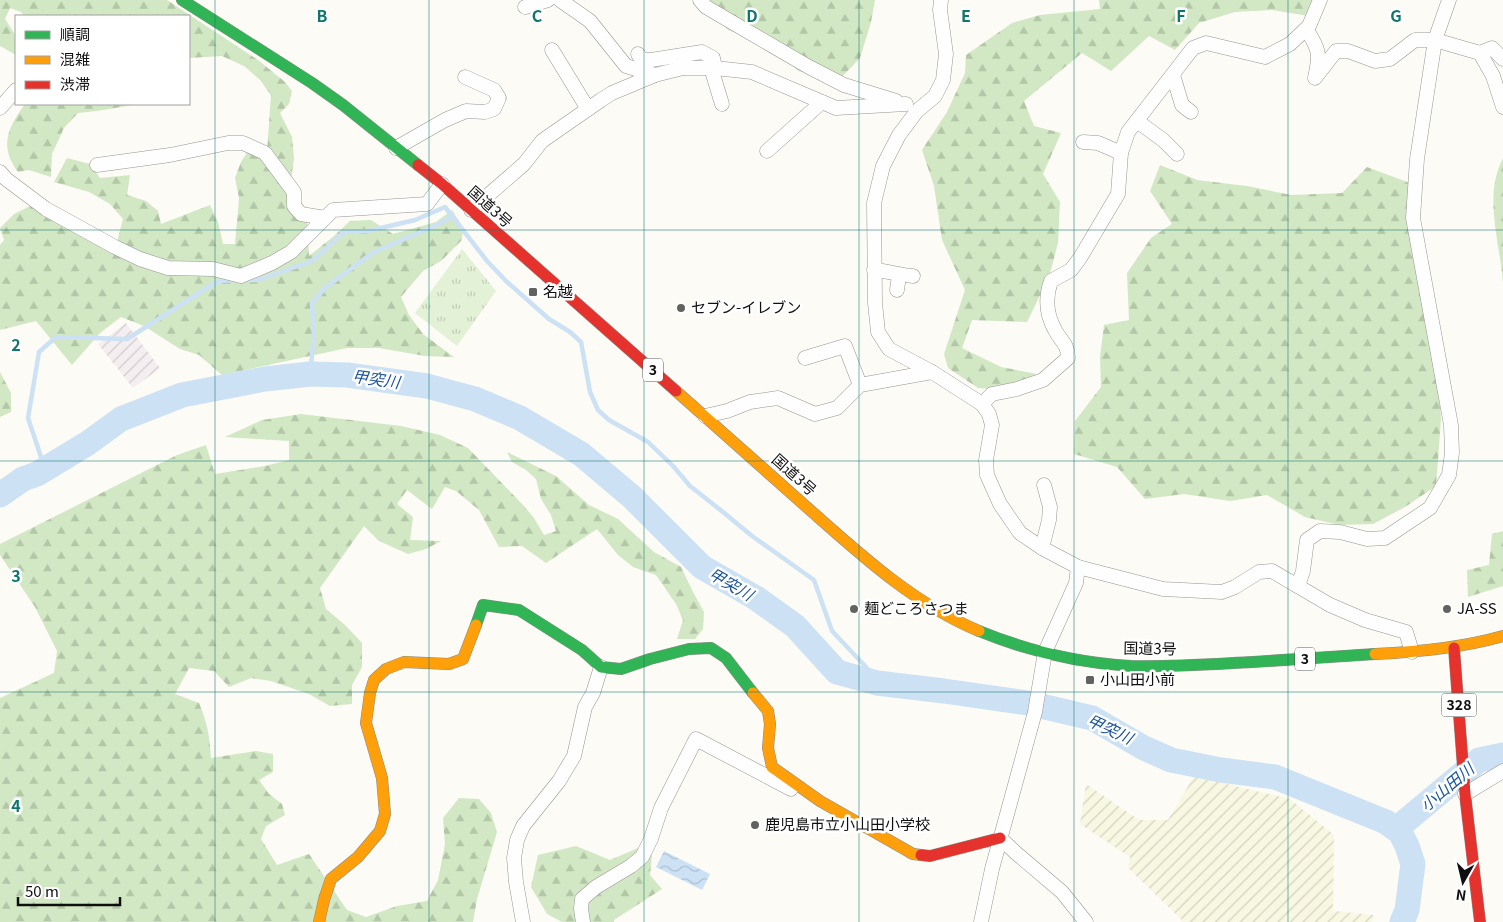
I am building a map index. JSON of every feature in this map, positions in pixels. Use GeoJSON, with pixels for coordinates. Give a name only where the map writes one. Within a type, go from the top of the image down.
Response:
{"type":"FeatureCollection","features":[{"type":"Feature","properties":{"kind":"main road","name":"国道3号"},"geometry":{"type":"LineString","coordinates":[[182,0],[343,105],[442,184],[850,545],[912,594],[946,616],[986,636],[1017,646],[1105,663],[1156,666],[1313,659],[1412,652],[1478,644],[1503,636]]}},
{"type":"Feature","properties":{"kind":"main road"},"geometry":{"type":"LineString","coordinates":[[319,922],[331,879],[358,857],[380,832],[385,814],[382,778],[366,723],[370,693],[374,680],[386,669],[404,662],[449,664],[463,659],[483,605],[519,610],[582,650],[601,667],[621,669],[650,658],[689,649],[710,648],[726,658],[768,711],[770,724],[768,748],[772,767],[820,801],[913,854],[930,856],[1000,838]]}},
{"type":"Feature","properties":{"kind":"main road","name":"328"},"geometry":{"type":"LineString","coordinates":[[1454,648],[1465,790],[1480,922]]}},
{"type":"Feature","properties":{"kind":"street"},"geometry":{"type":"LineString","coordinates":[[525,7],[548,0]]}},
{"type":"Feature","properties":{"kind":"street"},"geometry":{"type":"LineString","coordinates":[[560,0],[590,21],[626,66],[655,75]]}},
{"type":"Feature","properties":{"kind":"street"},"geometry":{"type":"LineString","coordinates":[[700,0],[706,7],[746,31],[844,85],[911,108]]}},
{"type":"Feature","properties":{"kind":"street"},"geometry":{"type":"LineString","coordinates":[[470,210],[524,164],[542,141],[612,93],[655,75],[683,68],[713,68],[752,72],[836,108],[911,108],[935,96],[943,80],[946,54],[940,10],[941,0]]}},
{"type":"Feature","properties":{"kind":"street"},"geometry":{"type":"LineString","coordinates":[[982,404],[992,394],[1017,389],[1043,380],[1068,358],[1068,349],[1055,330],[1049,312],[1046,294],[1051,281],[1072,270],[1080,258],[1118,194],[1120,153],[1128,132],[1194,48],[1206,43],[1265,57],[1290,44],[1309,26],[1320,0]]}},
{"type":"Feature","properties":{"kind":"street"},"geometry":{"type":"LineString","coordinates":[[1298,586],[1303,571],[1307,540],[1320,531],[1340,532],[1367,539],[1385,538],[1430,508],[1449,475],[1452,453],[1451,425],[1414,218],[1417,158],[1435,40],[1449,0]]}},
{"type":"Feature","properties":{"kind":"street"},"geometry":{"type":"LineString","coordinates":[[1306,29],[1316,44],[1319,59],[1315,78],[1336,51],[1348,51],[1375,61],[1390,59],[1415,40],[1435,40],[1480,53],[1492,48],[1503,59]]}},
{"type":"Feature","properties":{"kind":"street"},"geometry":{"type":"LineString","coordinates":[[552,50],[588,109]]}},
{"type":"Feature","properties":{"kind":"street"},"geometry":{"type":"LineString","coordinates":[[638,54],[641,59],[651,60],[702,52],[713,58],[713,68],[722,104]]}},
{"type":"Feature","properties":{"kind":"street"},"geometry":{"type":"LineString","coordinates":[[1480,53],[1493,76],[1503,107]]}},
{"type":"Feature","properties":{"kind":"street"},"geometry":{"type":"LineString","coordinates":[[1173,75],[1182,105],[1191,112]]}},
{"type":"Feature","properties":{"kind":"street"},"geometry":{"type":"LineString","coordinates":[[396,148],[445,120],[466,111],[485,112],[494,109],[499,98],[494,90],[465,77]]}},
{"type":"Feature","properties":{"kind":"street"},"geometry":{"type":"LineString","coordinates":[[0,108],[15,91]]}},
{"type":"Feature","properties":{"kind":"street"},"geometry":{"type":"LineString","coordinates":[[766,151],[822,102]]}},
{"type":"Feature","properties":{"kind":"street"},"geometry":{"type":"LineString","coordinates":[[911,108],[883,166],[874,203],[874,303],[878,332],[889,349],[932,372],[982,404],[989,414],[992,425],[986,460],[987,475],[1000,504],[1020,533],[1078,568],[1163,589],[1222,592],[1235,587],[1259,572],[1272,571],[1330,605],[1365,620],[1406,632],[1412,652]]}},
{"type":"Feature","properties":{"kind":"street"},"geometry":{"type":"LineString","coordinates":[[1137,121],[1163,140],[1177,154]]}},
{"type":"Feature","properties":{"kind":"street"},"geometry":{"type":"LineString","coordinates":[[97,165],[170,155],[228,142],[243,143],[265,153],[294,192],[294,206],[301,214],[325,218]]}},
{"type":"Feature","properties":{"kind":"street"},"geometry":{"type":"LineString","coordinates":[[1083,142],[1098,143],[1120,153]]}},
{"type":"Feature","properties":{"kind":"street"},"geometry":{"type":"LineString","coordinates":[[0,172],[6,179],[46,209],[140,259],[168,268],[213,269],[241,276],[272,264],[291,252],[334,210],[426,204],[442,184]]}},
{"type":"Feature","properties":{"kind":"street"},"geometry":{"type":"LineString","coordinates":[[874,270],[906,275],[897,290]]}},
{"type":"Feature","properties":{"kind":"street"},"geometry":{"type":"LineString","coordinates":[[806,358],[845,346],[860,385]]}},
{"type":"Feature","properties":{"kind":"street"},"geometry":{"type":"LineString","coordinates":[[705,416],[727,412],[750,402],[778,398],[815,414],[837,408],[860,385],[932,372]]}},
{"type":"Feature","properties":{"kind":"street"},"geometry":{"type":"LineString","coordinates":[[1042,548],[1049,520],[1050,507],[1044,485]]}},
{"type":"Feature","properties":{"kind":"street"},"geometry":{"type":"LineString","coordinates":[[1049,520],[1060,504]]}},
{"type":"Feature","properties":{"kind":"street"},"geometry":{"type":"LineString","coordinates":[[981,922],[992,869],[1035,712],[1045,652],[1076,583],[1078,568]]}},
{"type":"Feature","properties":{"kind":"street"},"geometry":{"type":"LineString","coordinates":[[523,922],[514,858],[518,840],[523,826],[559,780],[574,756],[585,707],[594,693],[601,667]]}},
{"type":"Feature","properties":{"kind":"street"},"geometry":{"type":"LineString","coordinates":[[583,922],[582,899],[642,857],[651,840],[661,808],[696,739],[809,798],[820,801]]}},
{"type":"Feature","properties":{"kind":"street"},"geometry":{"type":"LineString","coordinates":[[1465,790],[1503,771]]}},
{"type":"Feature","properties":{"kind":"street"},"geometry":{"type":"LineString","coordinates":[[1000,838],[1062,892],[1086,922]]}},
{"type":"Feature","properties":{"kind":"shaded area"},"geometry":{"type":"Polygon","coordinates":[[[126,323],[160,368],[133,388],[98,344],[126,323]]]}},
{"type":"Feature","properties":{"kind":"green space"},"geometry":{"type":"Polygon","coordinates":[[[0,0],[167,0],[190,15],[23,15],[21,12],[10,8],[5,19],[15,34],[15,54],[0,46],[0,0]]]}},
{"type":"Feature","properties":{"kind":"green space"},"geometry":{"type":"Polygon","coordinates":[[[697,0],[875,0],[871,22],[860,58],[838,81],[798,71],[776,48],[728,30],[697,0]]]}},
{"type":"Feature","properties":{"kind":"green space"},"geometry":{"type":"Polygon","coordinates":[[[1099,0],[1322,0],[1315,17],[1272,10],[1235,12],[1199,23],[1175,50],[1149,36],[1111,71],[1082,53],[1024,101],[1034,126],[1061,133],[1043,174],[1060,202],[1058,243],[1049,277],[1027,322],[972,320],[962,348],[1001,367],[1037,374],[1019,384],[1002,390],[978,388],[948,368],[944,354],[965,290],[942,240],[934,186],[922,150],[947,112],[965,73],[966,55],[1012,23],[1040,15],[1100,9],[1099,0]]]}},
{"type":"Feature","properties":{"kind":"green space"},"geometry":{"type":"Polygon","coordinates":[[[190,15],[258,60],[285,82],[292,91],[289,104],[280,113],[292,137],[294,158],[291,181],[307,217],[309,256],[350,221],[371,220],[393,234],[436,222],[452,210],[463,228],[462,240],[441,261],[423,271],[401,297],[409,315],[423,334],[454,357],[425,356],[379,348],[347,348],[222,375],[199,355],[180,349],[144,326],[121,317],[100,333],[72,365],[36,321],[0,330],[0,245],[4,240],[0,228],[14,214],[32,205],[110,252],[117,242],[123,219],[110,204],[89,192],[54,182],[67,158],[90,164],[100,178],[130,175],[127,195],[146,201],[158,211],[161,224],[210,205],[218,222],[223,244],[235,244],[239,198],[235,178],[241,162],[248,151],[267,152],[271,95],[260,80],[244,66],[222,56],[190,58],[190,15]]]}},
{"type":"Feature","properties":{"kind":"green space"},"geometry":{"type":"Polygon","coordinates":[[[24,105],[133,105],[78,113],[64,128],[52,154],[51,177],[29,170],[18,172],[12,163],[7,146],[8,138],[13,122],[24,105]]]}},
{"type":"Feature","properties":{"kind":"green space"},"geometry":{"type":"Polygon","coordinates":[[[1503,158],[1503,283],[1493,203],[1497,173],[1503,158]]]}},
{"type":"Feature","properties":{"kind":"green space"},"geometry":{"type":"Polygon","coordinates":[[[1160,165],[1197,180],[1247,186],[1291,195],[1342,193],[1367,167],[1418,186],[1421,277],[1438,372],[1441,419],[1436,486],[1405,507],[1373,524],[1339,525],[1305,517],[1267,495],[1230,501],[1184,494],[1145,499],[1117,467],[1074,454],[1075,421],[1101,387],[1100,357],[1104,325],[1129,320],[1127,273],[1151,238],[1172,224],[1150,191],[1160,165]]]}},
{"type":"Feature","properties":{"kind":"green space"},"geometry":{"type":"Polygon","coordinates":[[[462,249],[496,291],[457,346],[415,313],[462,249]]]}},
{"type":"Feature","properties":{"kind":"green space"},"geometry":{"type":"Polygon","coordinates":[[[0,372],[11,393],[11,412],[0,417],[0,372]]]}},
{"type":"Feature","properties":{"kind":"green space"},"geometry":{"type":"Polygon","coordinates":[[[301,414],[401,426],[440,435],[468,448],[523,505],[534,518],[544,535],[556,531],[551,515],[541,499],[536,479],[526,470],[512,462],[507,452],[556,476],[589,505],[618,519],[654,552],[681,567],[704,612],[703,629],[695,639],[677,639],[683,620],[676,604],[656,575],[633,567],[618,555],[597,529],[546,563],[522,546],[499,547],[479,510],[456,491],[445,487],[432,509],[407,490],[397,504],[413,517],[410,540],[441,541],[426,549],[408,554],[379,541],[364,526],[320,588],[326,609],[362,643],[362,667],[352,685],[352,704],[330,706],[309,694],[271,681],[251,678],[229,687],[214,671],[189,668],[175,694],[199,703],[208,730],[211,758],[256,751],[273,754],[273,772],[259,780],[269,794],[282,804],[285,815],[266,826],[261,839],[277,865],[309,854],[347,910],[366,917],[397,906],[427,901],[438,880],[445,844],[443,818],[459,798],[479,799],[491,813],[497,832],[477,899],[473,922],[0,922],[0,698],[54,673],[57,651],[35,607],[0,555],[0,544],[177,455],[206,445],[215,474],[289,460],[289,441],[225,437],[262,420],[301,414]]]}},
{"type":"Feature","properties":{"kind":"green space"},"geometry":{"type":"Polygon","coordinates":[[[1503,531],[1503,586],[1468,597],[1467,570],[1489,565],[1492,534],[1503,531]]]}},
{"type":"Feature","properties":{"kind":"green space"},"geometry":{"type":"Polygon","coordinates":[[[1194,776],[1290,799],[1334,835],[1333,911],[1374,915],[1372,922],[1181,922],[1182,920],[1128,868],[1130,857],[1080,824],[1086,784],[1139,820],[1168,820],[1194,776]]]}},
{"type":"Feature","properties":{"kind":"green space"},"geometry":{"type":"Polygon","coordinates":[[[576,846],[610,860],[638,848],[652,855],[650,875],[662,889],[614,920],[614,922],[562,922],[547,914],[531,887],[538,855],[576,846]]]}},
{"type":"Feature","properties":{"kind":"water"},"geometry":{"type":"Polygon","coordinates":[[[664,851],[710,874],[702,890],[656,867],[664,851]]]}},
{"type":"Feature","properties":{"kind":"waterway"},"geometry":{"type":"LineString","coordinates":[[245,280],[258,280],[312,261],[344,232],[368,231],[415,220],[445,207],[487,261],[506,281],[549,319],[570,332],[581,342],[590,392],[598,410],[609,420],[648,442],[673,466],[690,486],[752,536],[814,580],[832,631],[866,667],[877,683]]}},
{"type":"Feature","properties":{"kind":"waterway"},"geometry":{"type":"LineString","coordinates":[[310,374],[314,336],[312,303],[326,287],[374,252],[439,224],[452,216]]}},
{"type":"Feature","properties":{"kind":"waterway"},"geometry":{"type":"LineString","coordinates":[[45,469],[28,418],[39,352],[56,337],[127,339],[218,281],[235,280]]}},
{"type":"Feature","properties":{"kind":"waterway","name":"甲突川"},"geometry":{"type":"LineString","coordinates":[[0,495],[23,479],[37,474],[88,443],[121,419],[182,395],[265,379],[310,374],[347,375],[427,386],[475,399],[520,418],[581,454],[632,497],[702,567],[756,598],[795,626],[837,672],[877,683],[1028,703],[1092,718],[1144,748],[1171,760],[1221,770],[1275,777],[1386,822],[1400,832],[1413,864],[1407,910],[1402,922]]}},
{"type":"Feature","properties":{"kind":"waterway","name":"小山田川"},"geometry":{"type":"LineString","coordinates":[[1396,829],[1479,760],[1503,755]]}},
{"type":"Feature","properties":{"kind":"traffic: fast"},"geometry":{"type":"LineString","coordinates":[[182,0],[312,83],[343,105],[418,165]]}},
{"type":"Feature","properties":{"kind":"traffic: fast"},"geometry":{"type":"LineString","coordinates":[[476,625],[483,605],[519,610],[582,650],[601,667],[621,669],[689,649],[711,648],[726,658],[753,693]]}},
{"type":"Feature","properties":{"kind":"traffic: fast"},"geometry":{"type":"LineString","coordinates":[[979,631],[1054,655],[1092,662],[1131,666],[1253,662],[1375,654]]}},
{"type":"Feature","properties":{"kind":"traffic: slow"},"geometry":{"type":"LineString","coordinates":[[676,391],[849,545],[890,578],[932,607],[979,631]]}},
{"type":"Feature","properties":{"kind":"traffic: slow"},"geometry":{"type":"LineString","coordinates":[[319,922],[331,879],[358,857],[380,831],[385,814],[382,778],[366,723],[370,693],[374,680],[386,669],[404,662],[449,664],[463,659],[476,625]]}},
{"type":"Feature","properties":{"kind":"traffic: slow"},"geometry":{"type":"LineString","coordinates":[[1375,654],[1440,649],[1503,636]]}},
{"type":"Feature","properties":{"kind":"traffic: slow"},"geometry":{"type":"LineString","coordinates":[[753,693],[768,711],[770,724],[768,748],[772,767],[820,801],[913,854],[921,855]]}},
{"type":"Feature","properties":{"kind":"traffic: jam"},"geometry":{"type":"LineString","coordinates":[[418,165],[442,184],[676,391]]}},
{"type":"Feature","properties":{"kind":"traffic: jam"},"geometry":{"type":"LineString","coordinates":[[1454,648],[1465,794],[1480,922]]}},
{"type":"Feature","properties":{"kind":"traffic: jam"},"geometry":{"type":"LineString","coordinates":[[921,855],[930,856],[1000,838]]}},
{"type":"Feature","properties":{"kind":"place","name":"名越"},"geometry":{"type":"Point","coordinates":[533,292]}},
{"type":"Feature","properties":{"kind":"place","name":"セブン-イレブン"},"geometry":{"type":"Point","coordinates":[681,308]}},
{"type":"Feature","properties":{"kind":"place","name":"麺どころさつま"},"geometry":{"type":"Point","coordinates":[854,609]}},
{"type":"Feature","properties":{"kind":"place","name":"JA-SS"},"geometry":{"type":"Point","coordinates":[1447,609]}},
{"type":"Feature","properties":{"kind":"place","name":"小山田小前"},"geometry":{"type":"Point","coordinates":[1090,680]}},
{"type":"Feature","properties":{"kind":"place","name":"鹿児島市立小山田小学校"},"geometry":{"type":"Point","coordinates":[755,825]}}]}
